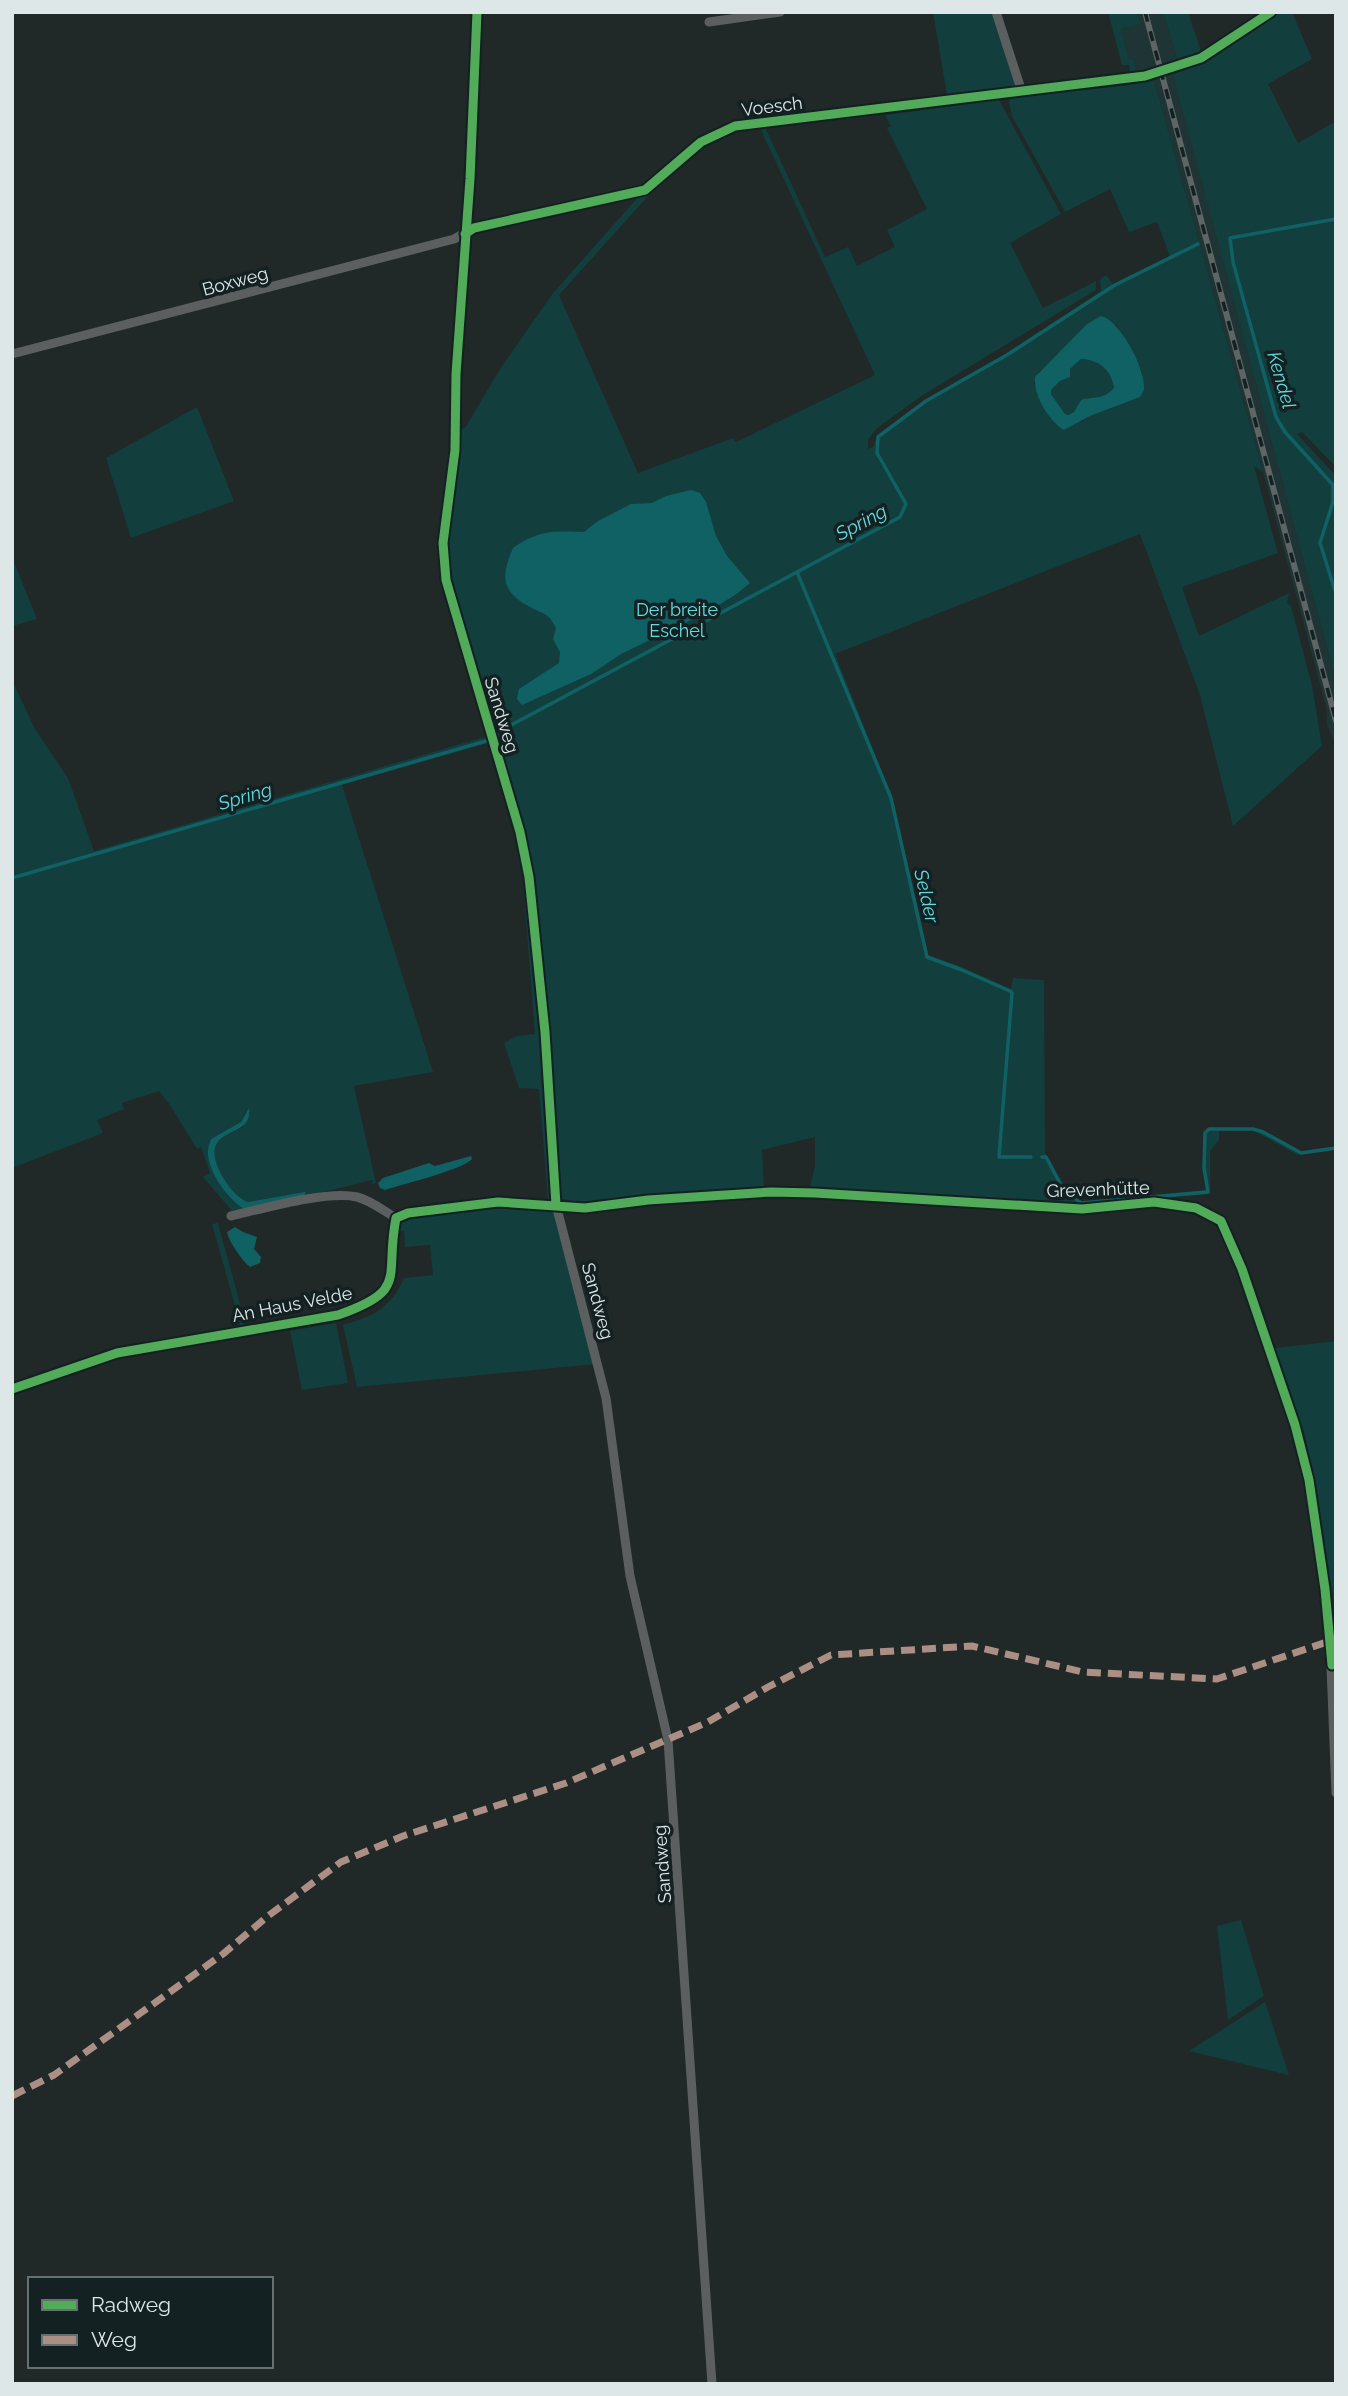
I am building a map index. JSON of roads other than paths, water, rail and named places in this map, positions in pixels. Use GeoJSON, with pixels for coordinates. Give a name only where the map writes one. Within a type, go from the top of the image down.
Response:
{"type":"FeatureCollection","features":[{"type":"Feature","properties":{"kind":"street"},"geometry":{"type":"LineString","coordinates":[[465,234],[477,12]]}},
{"type":"Feature","properties":{"kind":"street"},"geometry":{"type":"LineString","coordinates":[[709,22],[780,12]]}},
{"type":"Feature","properties":{"kind":"street"},"geometry":{"type":"LineString","coordinates":[[996,12],[1022,92]]}},
{"type":"Feature","properties":{"kind":"street","name":"Voesch"},"geometry":{"type":"LineString","coordinates":[[465,234],[474,228],[645,190],[701,142],[735,126],[1121,81],[1175,68],[1210,53],[1271,12]]}},
{"type":"Feature","properties":{"kind":"street","name":"Boxweg"},"geometry":{"type":"LineString","coordinates":[[12,354],[268,289],[465,234]]}},
{"type":"Feature","properties":{"kind":"street","name":"Sandweg"},"geometry":{"type":"LineString","coordinates":[[465,234],[456,374],[455,450],[443,543],[446,580],[520,832],[529,877],[544,1021],[556,1205],[606,1398],[631,1576],[668,1740],[712,2384]]}},
{"type":"Feature","properties":{"kind":"street","name":"Grevenhütte"},"geometry":{"type":"LineString","coordinates":[[556,1205],[585,1208],[648,1200],[771,1192],[815,1193],[1082,1209],[1154,1202],[1196,1208],[1221,1221],[1242,1269],[1295,1425],[1309,1480],[1333,1642],[1336,1793]]}},
{"type":"Feature","properties":{"kind":"street"},"geometry":{"type":"LineString","coordinates":[[230,1216],[339,1196],[358,1197],[396,1218],[408,1213],[498,1202],[556,1205]]}},
{"type":"Feature","properties":{"kind":"street","name":"An Haus Velde"},"geometry":{"type":"LineString","coordinates":[[12,1390],[117,1353],[338,1315],[364,1307],[381,1296],[392,1279],[396,1218]]}},
{"type":"Feature","properties":{"kind":"waterway","name":"Kendel"},"geometry":{"type":"LineString","coordinates":[[1336,219],[1230,238],[1233,262],[1276,417],[1285,432],[1333,485],[1333,502],[1320,543],[1336,594]]}},
{"type":"Feature","properties":{"kind":"waterway","name":"Spring"},"geometry":{"type":"LineString","coordinates":[[500,731],[900,517],[906,504],[877,453],[878,437],[926,401],[1007,355],[1115,285],[1198,244]]}},
{"type":"Feature","properties":{"kind":"waterway","name":"Selder"},"geometry":{"type":"LineString","coordinates":[[797,572],[891,798],[927,957],[1012,993],[999,1157],[1031,1157]]}},
{"type":"Feature","properties":{"kind":"waterway","name":"Spring"},"geometry":{"type":"LineString","coordinates":[[12,878],[486,741]]}},
{"type":"Feature","properties":{"kind":"waterway","name":"Selder"},"geometry":{"type":"LineString","coordinates":[[1042,1157],[1046,1157],[1062,1187],[1081,1203],[1208,1192],[1204,1168],[1205,1133],[1209,1129],[1253,1129],[1301,1153],[1336,1148]]}},
{"type":"Feature","properties":{"kind":"railway"},"geometry":{"type":"LineString","coordinates":[[1145,12],[1336,721]]}},
{"type":"Feature","properties":{"kind":"park label","name":"Der breite Eschel"},"geometry":{"type":"Point","coordinates":[677,619]}}]}
